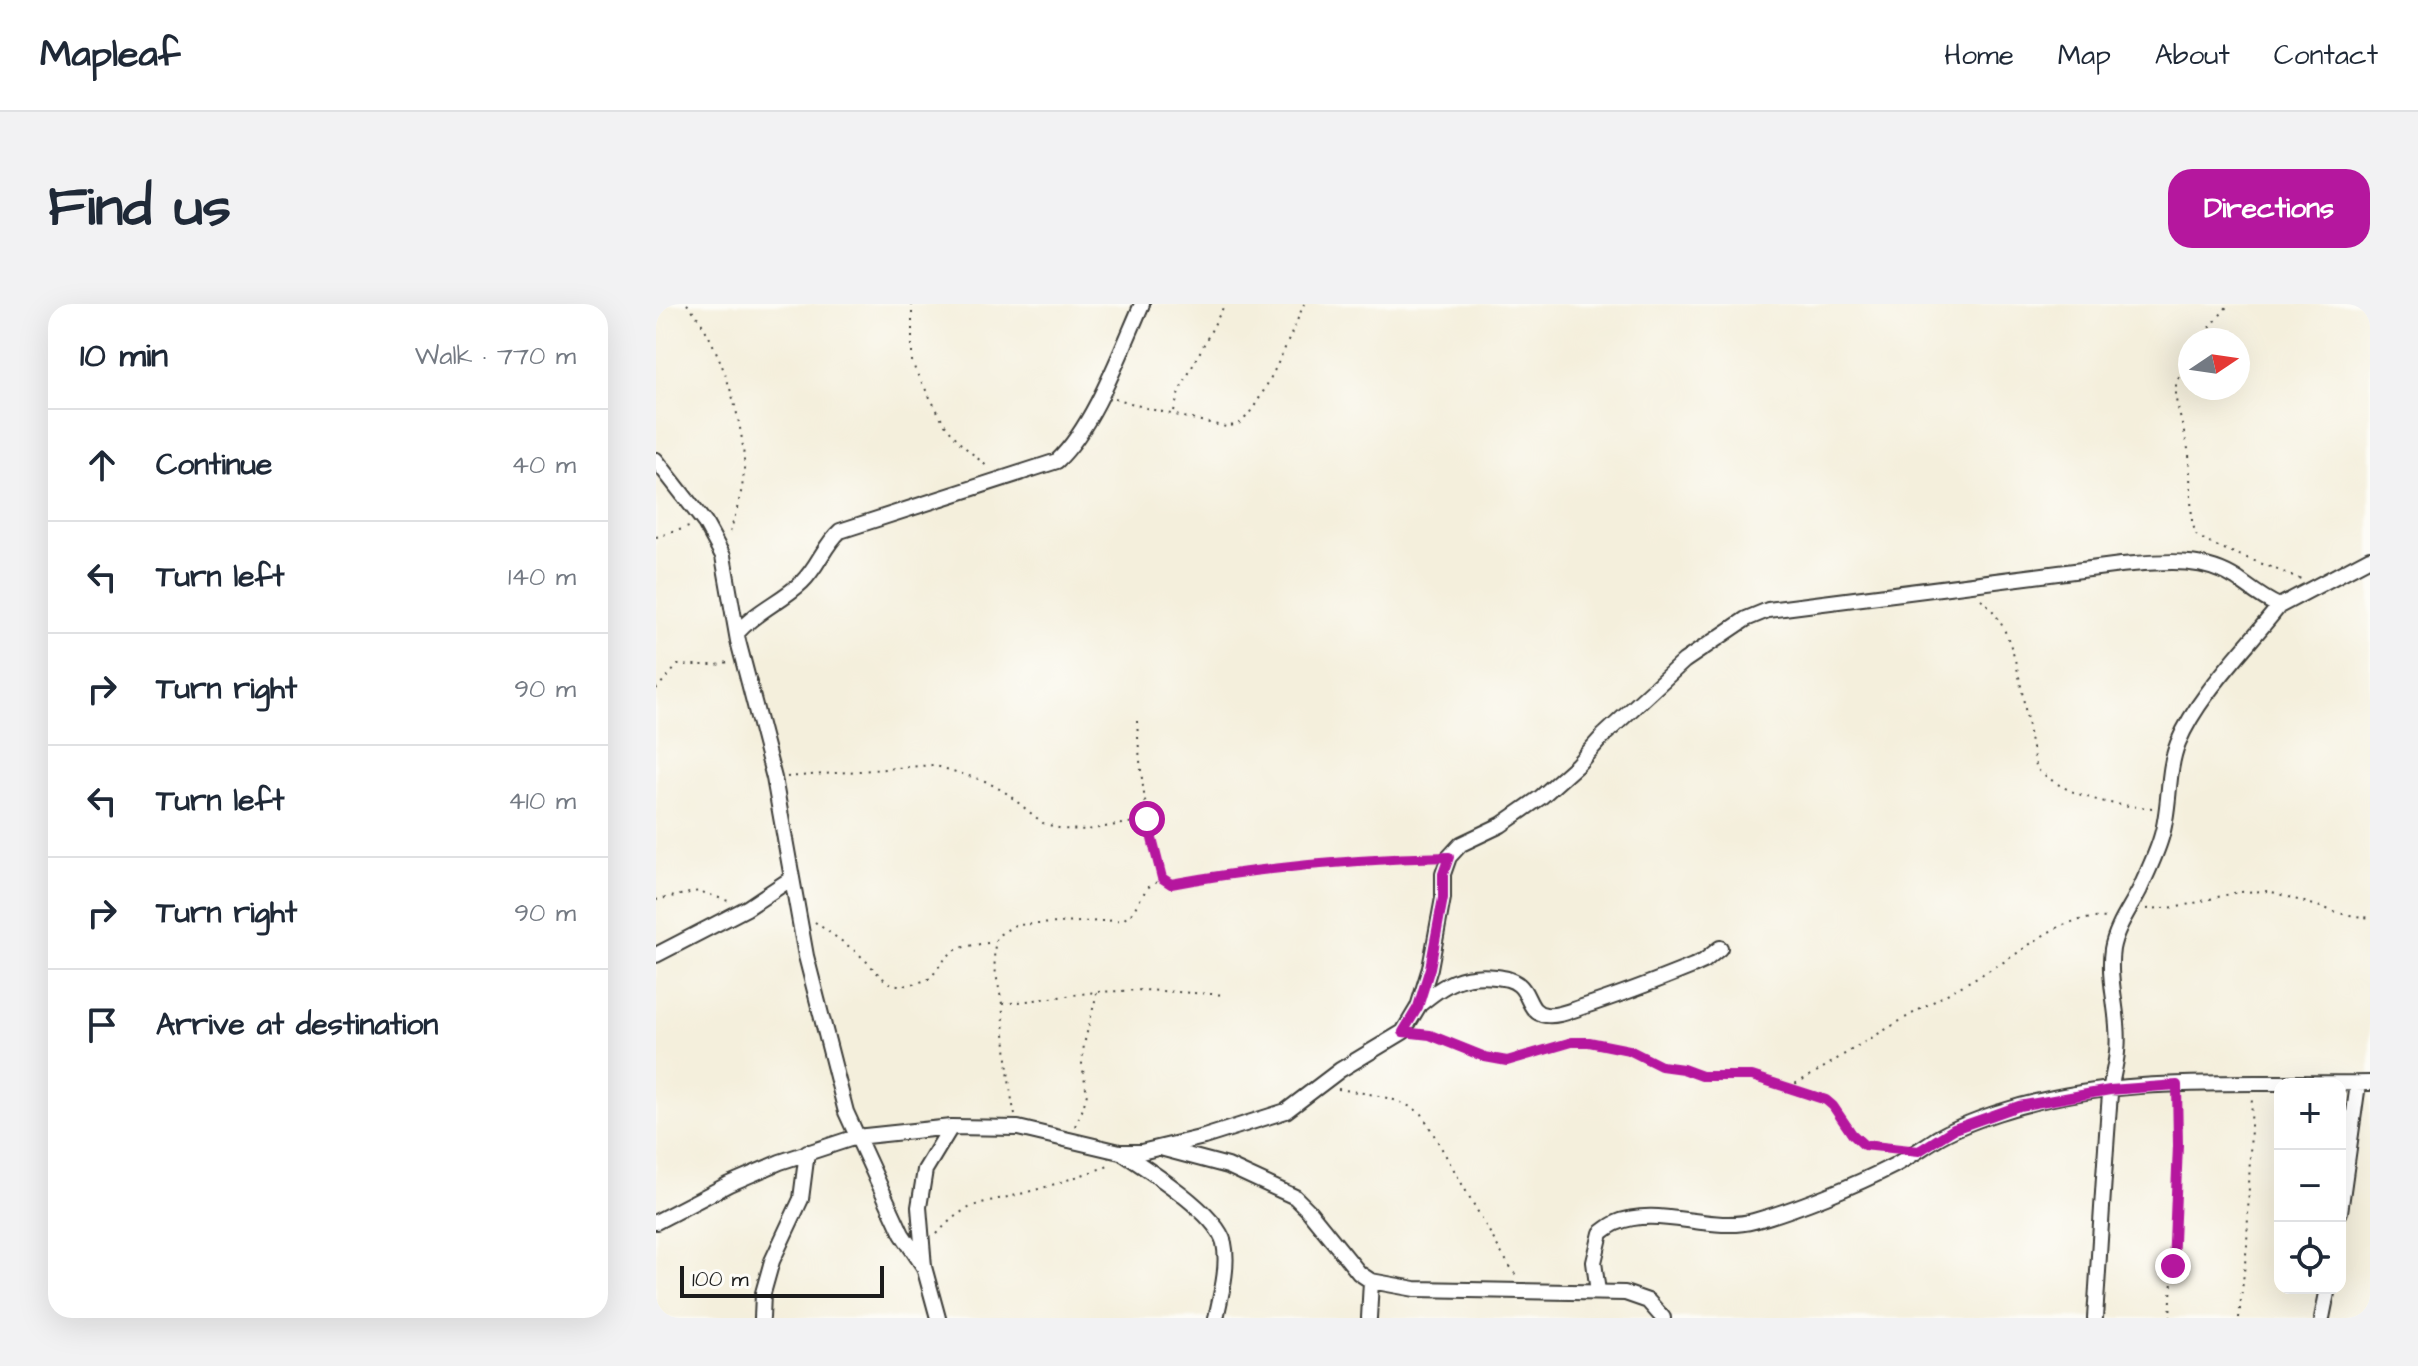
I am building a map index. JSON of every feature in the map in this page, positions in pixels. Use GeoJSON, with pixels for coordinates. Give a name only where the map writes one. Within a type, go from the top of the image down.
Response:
{"type":"FeatureCollection","features":[{"type":"Feature","properties":{"kind":"street"},"geometry":{"type":"LineString","coordinates":[[738,632],[748,620],[804,580],[831,538],[840,531],[1057,461],[1067,452],[1102,394],[1142,304]]}},
{"type":"Feature","properties":{"kind":"street"},"geometry":{"type":"LineString","coordinates":[[656,460],[705,523],[723,556],[743,658],[774,778],[806,956],[846,1112],[902,1234],[923,1261]]}},
{"type":"Feature","properties":{"kind":"street"},"geometry":{"type":"LineString","coordinates":[[2095,1318],[2110,1090],[2118,1034],[2110,968],[2112,947],[2162,837],[2172,762],[2179,741],[2192,717],[2279,606],[2370,558]]}},
{"type":"Feature","properties":{"kind":"street"},"geometry":{"type":"LineString","coordinates":[[1126,1155],[1163,1148],[1286,1111],[1340,1070],[1403,1032],[1418,1007],[1430,968],[1443,898],[1443,874],[1449,857],[1461,844],[1501,825],[1541,797],[1684,661],[1746,619],[1768,610],[1791,606],[1878,598],[2163,561],[2194,562],[2218,569],[2279,606]]}},
{"type":"Feature","properties":{"kind":"street"},"geometry":{"type":"LineString","coordinates":[[656,955],[747,908],[792,878]]}},
{"type":"Feature","properties":{"kind":"street"},"geometry":{"type":"LineString","coordinates":[[1418,1007],[1452,981],[1477,975],[1509,979],[1521,986],[1531,1008],[1546,1015],[1566,1012],[1622,995],[1693,966],[1720,948]]}},
{"type":"Feature","properties":{"kind":"street"},"geometry":{"type":"LineString","coordinates":[[1598,1292],[1594,1262],[1601,1233],[1616,1223],[1652,1218],[1733,1226],[1754,1221],[1856,1183],[1954,1129],[2019,1106],[2110,1090],[2253,1083],[2364,1084],[2346,1180]]}},
{"type":"Feature","properties":{"kind":"street"},"geometry":{"type":"LineString","coordinates":[[938,1318],[923,1261],[919,1207],[925,1170],[951,1127]]}},
{"type":"Feature","properties":{"kind":"street"},"geometry":{"type":"LineString","coordinates":[[656,1222],[729,1184],[807,1152],[856,1137],[951,1127],[1018,1128],[1126,1155],[1166,1181],[1206,1216],[1224,1243],[1216,1318]]}},
{"type":"Feature","properties":{"kind":"street"},"geometry":{"type":"LineString","coordinates":[[1163,1148],[1228,1166],[1295,1197],[1359,1273],[1371,1281],[1415,1289],[1625,1293],[1648,1301],[1663,1318]]}},
{"type":"Feature","properties":{"kind":"street"},"geometry":{"type":"LineString","coordinates":[[762,1318],[763,1293],[772,1261],[801,1199],[807,1152]]}},
{"type":"Feature","properties":{"kind":"street"},"geometry":{"type":"LineString","coordinates":[[1369,1318],[1371,1281]]}},
{"type":"Feature","properties":{"kind":"street"},"geometry":{"type":"LineString","coordinates":[[2322,1318],[2327,1294]]}},
{"type":"Feature","properties":{"kind":"path"},"geometry":{"type":"LineString","coordinates":[[687,304],[695,313],[726,375],[743,436],[744,472],[738,507],[723,556]]}},
{"type":"Feature","properties":{"kind":"path"},"geometry":{"type":"LineString","coordinates":[[912,304],[912,361],[930,400],[961,444],[984,465],[1006,478]]}},
{"type":"Feature","properties":{"kind":"path"},"geometry":{"type":"LineString","coordinates":[[1173,413],[1179,392],[1225,304]]}},
{"type":"Feature","properties":{"kind":"path"},"geometry":{"type":"LineString","coordinates":[[1102,394],[1226,427],[1238,425],[1250,413],[1269,379],[1304,304]]}},
{"type":"Feature","properties":{"kind":"path"},"geometry":{"type":"LineString","coordinates":[[2207,328],[2229,304]]}},
{"type":"Feature","properties":{"kind":"path"},"geometry":{"type":"LineString","coordinates":[[2178,378],[2176,392],[2189,453],[2192,521],[2196,535],[2211,544],[2318,586]]}},
{"type":"Feature","properties":{"kind":"path"},"geometry":{"type":"LineString","coordinates":[[656,537],[705,523]]}},
{"type":"Feature","properties":{"kind":"path"},"geometry":{"type":"LineString","coordinates":[[1964,586],[1994,612],[2009,639],[2037,769],[2069,789],[2102,802],[2168,808]]}},
{"type":"Feature","properties":{"kind":"path"},"geometry":{"type":"LineString","coordinates":[[656,689],[678,665],[717,665],[743,658]]}},
{"type":"Feature","properties":{"kind":"path"},"geometry":{"type":"LineString","coordinates":[[1137,721],[1139,768],[1147,819],[1162,878],[1171,884],[1282,867],[1358,860],[1449,857]]}},
{"type":"Feature","properties":{"kind":"path"},"geometry":{"type":"LineString","coordinates":[[774,778],[933,765],[985,781],[1005,792],[1043,823],[1062,829],[1087,830],[1147,819]]}},
{"type":"Feature","properties":{"kind":"path"},"geometry":{"type":"LineString","coordinates":[[1018,1128],[1008,1084],[1002,1004],[992,955],[997,936],[1015,925],[1123,920],[1132,913],[1147,888],[1162,878]]}},
{"type":"Feature","properties":{"kind":"path"},"geometry":{"type":"LineString","coordinates":[[656,900],[699,891],[747,908]]}},
{"type":"Feature","properties":{"kind":"path"},"geometry":{"type":"LineString","coordinates":[[1787,1087],[1809,1078],[1880,1033],[2008,960],[2055,927],[2095,917],[2178,907],[2238,892],[2269,891],[2343,914],[2370,918]]}},
{"type":"Feature","properties":{"kind":"path"},"geometry":{"type":"LineString","coordinates":[[800,914],[811,918],[851,948],[885,982],[893,985],[905,986],[931,978],[943,958],[953,951],[995,941]]}},
{"type":"Feature","properties":{"kind":"path"},"geometry":{"type":"LineString","coordinates":[[1002,1004],[1097,992],[1188,991],[1227,995]]}},
{"type":"Feature","properties":{"kind":"path"},"geometry":{"type":"LineString","coordinates":[[1063,1138],[1075,1126],[1087,1094],[1082,1064],[1097,992]]}},
{"type":"Feature","properties":{"kind":"path"},"geometry":{"type":"LineString","coordinates":[[1403,1032],[1430,1035],[1485,1057],[1507,1061],[1572,1042],[1589,1042],[1629,1050],[1661,1066],[1702,1076],[1752,1076],[1826,1100],[1864,1145],[1919,1151]]}},
{"type":"Feature","properties":{"kind":"path"},"geometry":{"type":"LineString","coordinates":[[2239,1318],[2247,1245],[2253,1083]]}},
{"type":"Feature","properties":{"kind":"path"},"geometry":{"type":"LineString","coordinates":[[1321,1085],[1395,1100],[1422,1114],[1502,1254],[1527,1291]]}},
{"type":"Feature","properties":{"kind":"path"},"geometry":{"type":"LineString","coordinates":[[2170,1318],[2177,1175],[2177,1085]]}},
{"type":"Feature","properties":{"kind":"path"},"geometry":{"type":"LineString","coordinates":[[923,1261],[951,1218],[966,1207],[1027,1193],[1126,1155]]}},
{"type":"Feature","properties":{"kind":"route"},"geometry":{"type":"LineString","coordinates":[[1147,819],[1162,878],[1171,884],[1282,867],[1358,860],[1449,857],[1443,874],[1443,898],[1430,968],[1418,1007],[1403,1032],[1430,1035],[1485,1057],[1517,1060],[1572,1042],[1589,1042],[1629,1050],[1661,1066],[1702,1076],[1737,1075],[1767,1079],[1826,1100],[1864,1145],[1919,1151],[1954,1129],[2019,1106],[2069,1095],[2177,1085],[2173,1266]]}}]}
